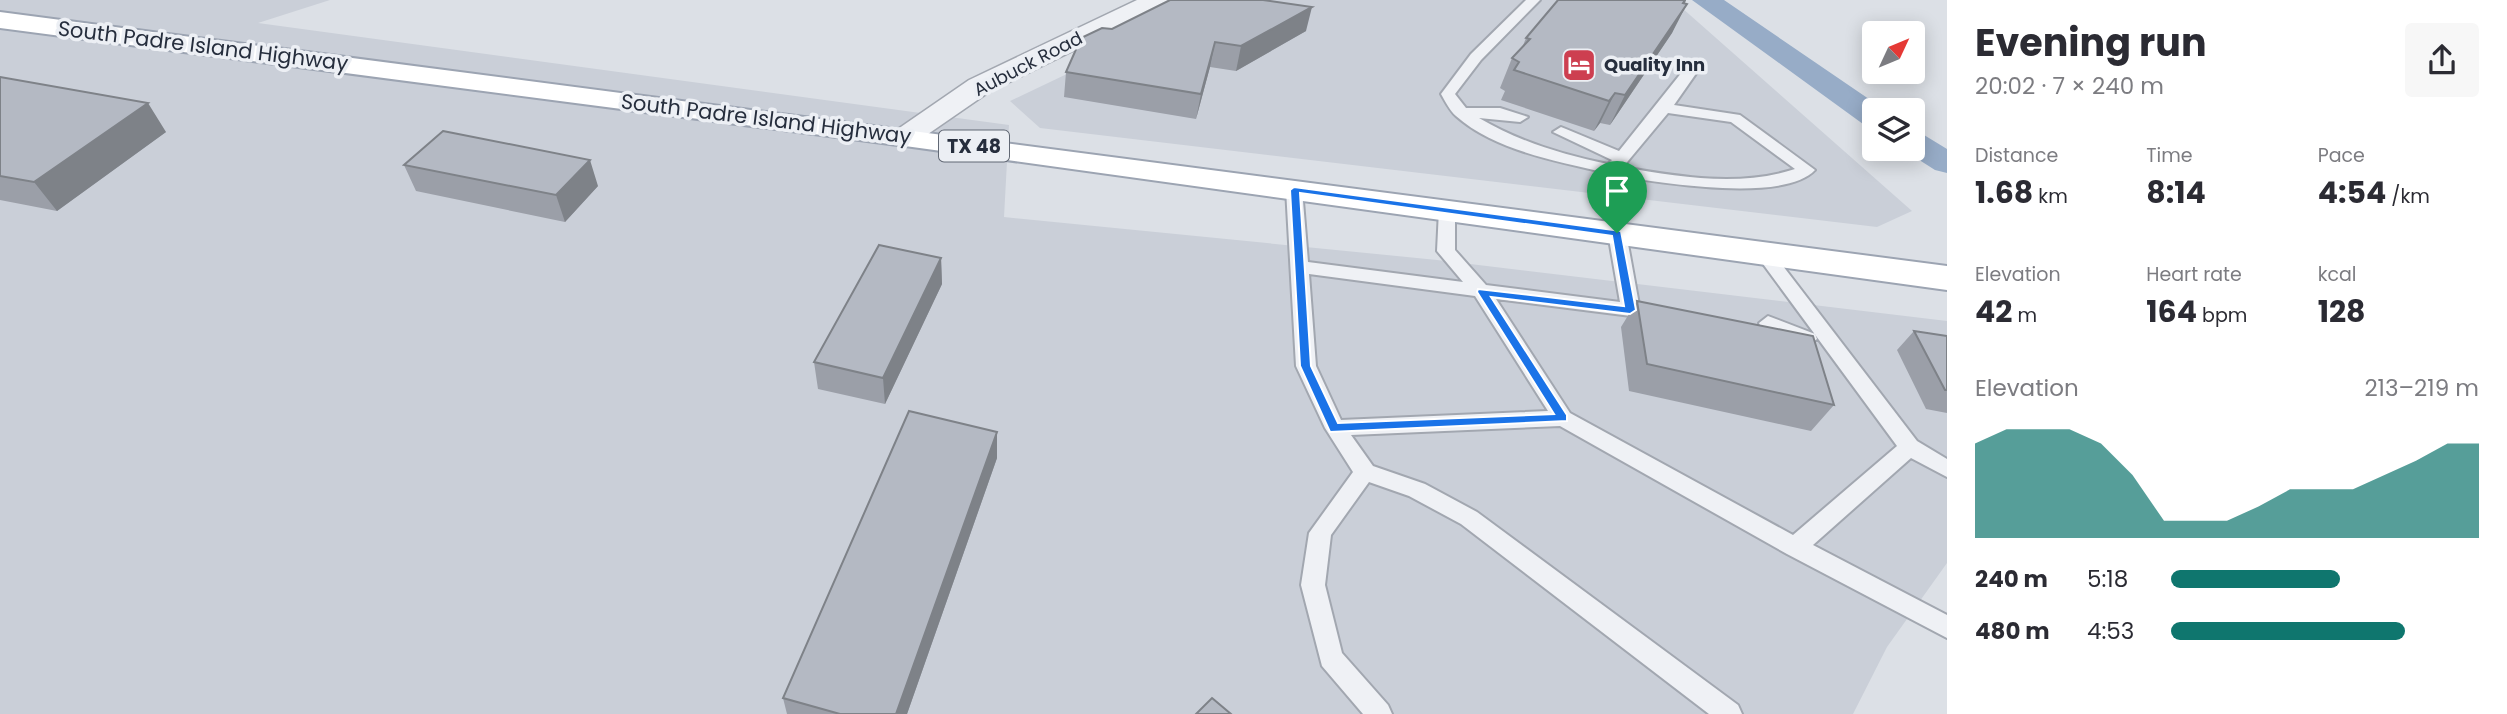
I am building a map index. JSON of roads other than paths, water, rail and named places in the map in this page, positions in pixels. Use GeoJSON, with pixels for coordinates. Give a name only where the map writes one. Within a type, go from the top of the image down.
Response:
{"type":"FeatureCollection","features":[{"type":"Feature","properties":{"kind":"main road","name":"South Padre Island Highway"},"geometry":{"type":"LineString","coordinates":[[0,20],[905,137],[1947,278]]}},
{"type":"Feature","properties":{"kind":"street","name":"Aubuck Road"},"geometry":{"type":"LineString","coordinates":[[905,137],[979,86],[1157,0]]}},
{"type":"Feature","properties":{"kind":"lane"},"geometry":{"type":"LineString","coordinates":[[1533,0],[1476,57],[1448,94],[1461,113],[1486,130],[1611,171],[1722,184],[1759,184],[1807,170],[1735,118],[1664,108]]}},
{"type":"Feature","properties":{"kind":"lane"},"geometry":{"type":"LineString","coordinates":[[1630,310],[1617,233],[1611,171],[1664,108],[1695,65]]}},
{"type":"Feature","properties":{"kind":"lane"},"geometry":{"type":"LineString","coordinates":[[1461,113],[1500,113],[1520,117]]}},
{"type":"Feature","properties":{"kind":"lane"},"geometry":{"type":"LineString","coordinates":[[1561,132],[1622,158]]}},
{"type":"Feature","properties":{"kind":"lane"},"geometry":{"type":"LineString","coordinates":[[1294,190],[1306,366],[1335,428],[1365,472],[1417,490],[1469,518],[1729,714]]}},
{"type":"Feature","properties":{"kind":"lane"},"geometry":{"type":"LineString","coordinates":[[1447,210],[1446,251],[1482,292],[1563,418],[1795,547],[1947,626]]}},
{"type":"Feature","properties":{"kind":"lane"},"geometry":{"type":"LineString","coordinates":[[1764,253],[1910,447],[1947,469]]}},
{"type":"Feature","properties":{"kind":"lane"},"geometry":{"type":"LineString","coordinates":[[1299,267],[1654,315]]}},
{"type":"Feature","properties":{"kind":"lane"},"geometry":{"type":"LineString","coordinates":[[1768,323],[1802,338],[1833,344]]}},
{"type":"Feature","properties":{"kind":"lane"},"geometry":{"type":"LineString","coordinates":[[1782,344],[1802,338]]}},
{"type":"Feature","properties":{"kind":"lane"},"geometry":{"type":"LineString","coordinates":[[1335,428],[1563,418]]}},
{"type":"Feature","properties":{"kind":"lane"},"geometry":{"type":"LineString","coordinates":[[1795,547],[1910,447]]}},
{"type":"Feature","properties":{"kind":"lane"},"geometry":{"type":"LineString","coordinates":[[1365,472],[1320,533],[1313,585],[1331,657],[1379,714]]}},
{"type":"Feature","properties":{"kind":"waterway"},"geometry":{"type":"LineString","coordinates":[[1706,0],[1862,109]]}},
{"type":"Feature","properties":{"kind":"waterway"},"geometry":{"type":"LineString","coordinates":[[1925,149],[1947,163]]}},
{"type":"Feature","properties":{"kind":"place","name":"Quality Inn"},"geometry":{"type":"Point","coordinates":[1579,65]}}]}
